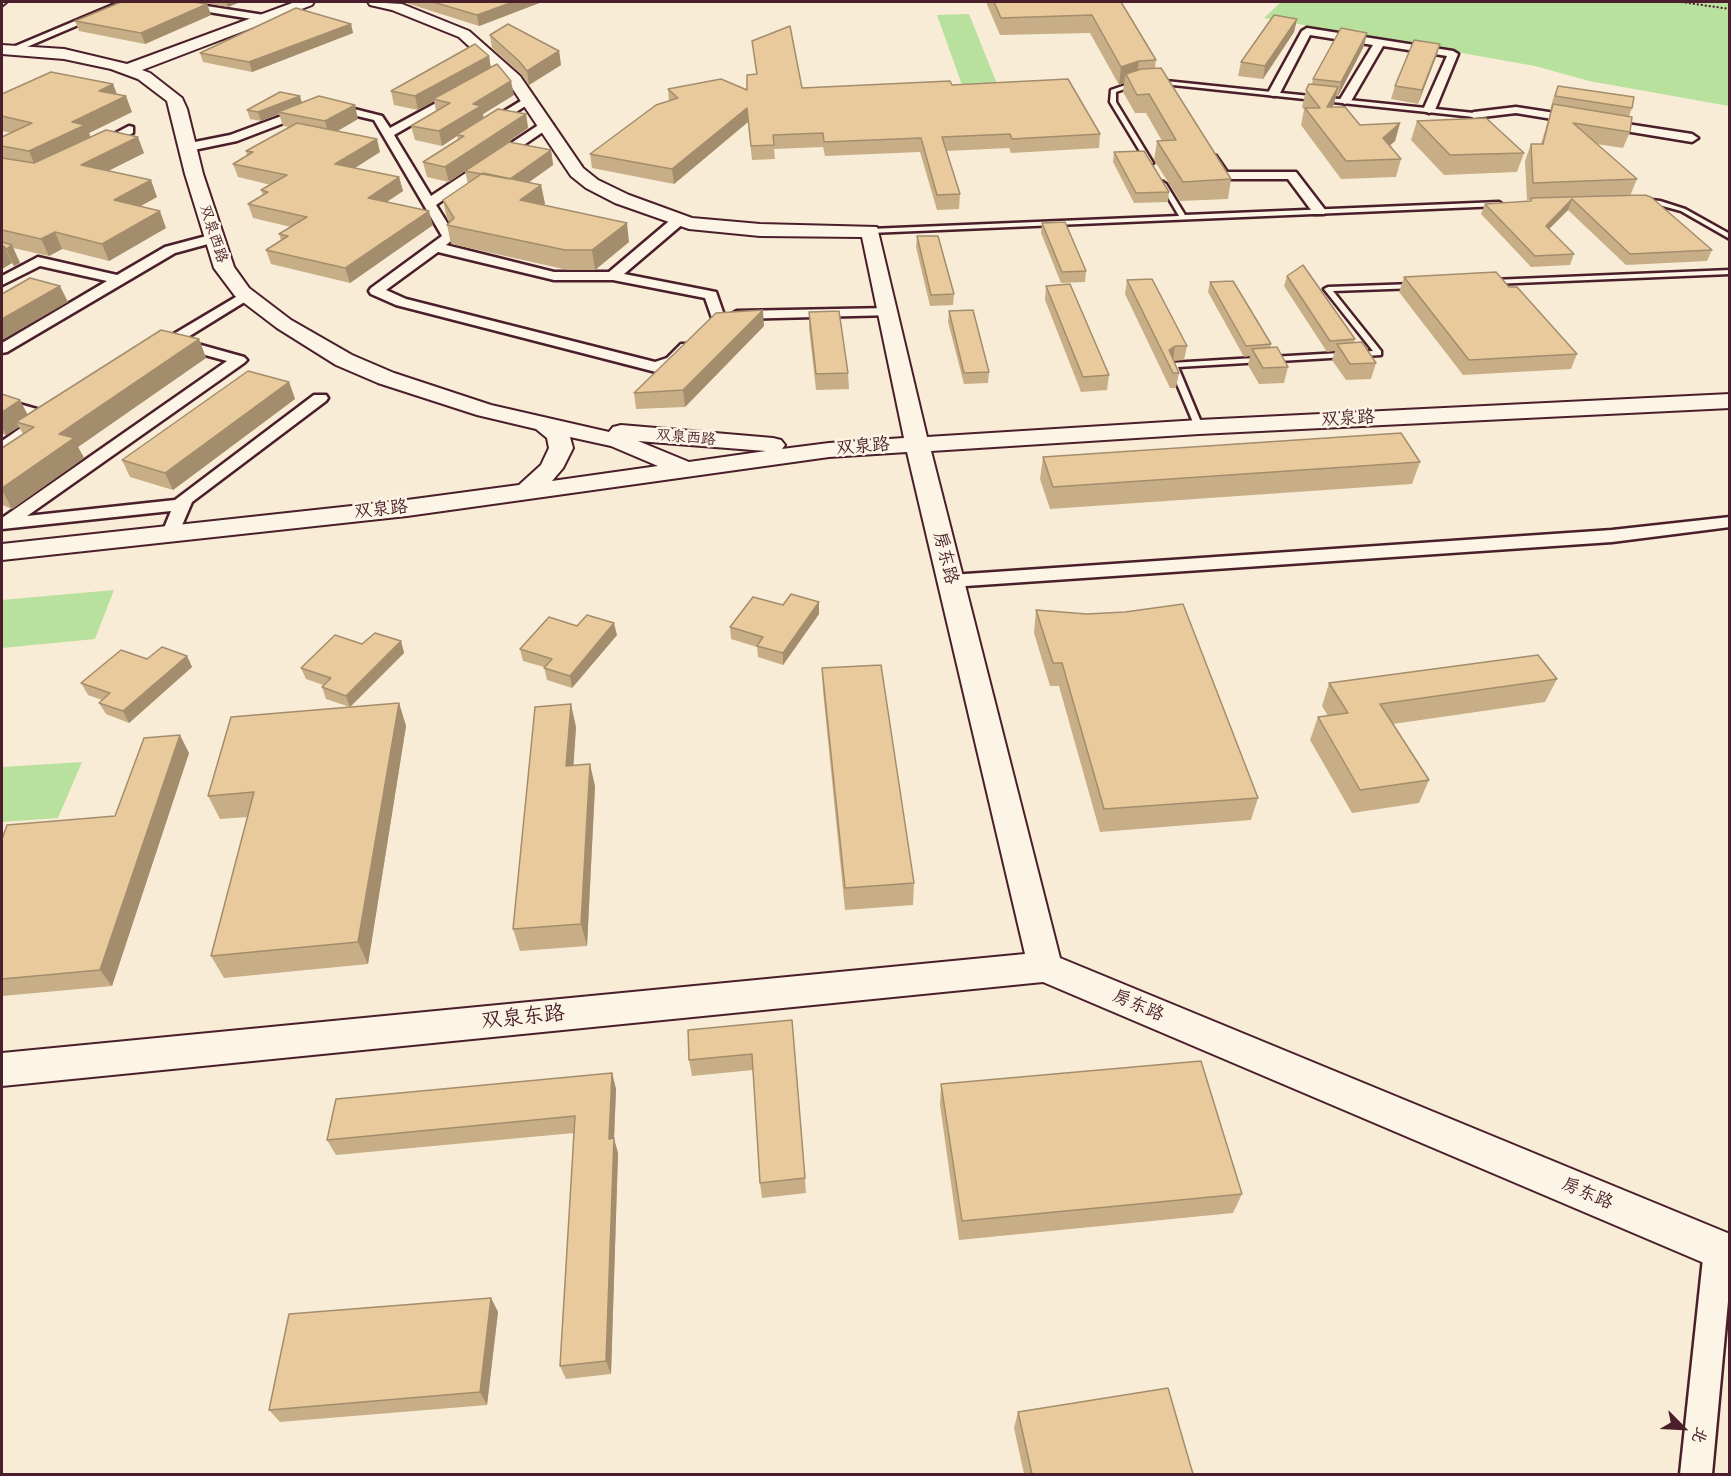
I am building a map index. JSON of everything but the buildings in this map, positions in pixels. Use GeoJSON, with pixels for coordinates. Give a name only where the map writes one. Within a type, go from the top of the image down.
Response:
{"type":"FeatureCollection","features":[{"type":"Feature","properties":{"kind":"street"},"geometry":{"type":"LineString","coordinates":[[9,52],[127,2]]}},
{"type":"Feature","properties":{"kind":"street"},"geometry":{"type":"LineString","coordinates":[[166,2],[264,18]]}},
{"type":"Feature","properties":{"kind":"street"},"geometry":{"type":"LineString","coordinates":[[129,69],[307,2]]}},
{"type":"Feature","properties":{"kind":"street"},"geometry":{"type":"LineString","coordinates":[[375,2],[397,7],[464,34],[498,72],[514,79],[577,172],[592,184],[622,199],[689,223],[760,230],[870,231]]}},
{"type":"Feature","properties":{"kind":"street"},"geometry":{"type":"LineString","coordinates":[[1274,93],[1307,31],[1453,54],[1429,110]]}},
{"type":"Feature","properties":{"kind":"street"},"geometry":{"type":"LineString","coordinates":[[1345,101],[1379,42]]}},
{"type":"Feature","properties":{"kind":"street","name":"双泉西路"},"geometry":{"type":"LineString","coordinates":[[9,52],[64,54],[129,69],[156,83],[174,98],[224,268],[246,295],[294,330],[344,360],[376,374],[485,410],[619,441],[686,470]]}},
{"type":"Feature","properties":{"kind":"street"},"geometry":{"type":"LineString","coordinates":[[1164,81],[1176,100]]}},
{"type":"Feature","properties":{"kind":"street"},"geometry":{"type":"LineString","coordinates":[[387,134],[465,91]]}},
{"type":"Feature","properties":{"kind":"street"},"geometry":{"type":"LineString","coordinates":[[480,130],[529,99]]}},
{"type":"Feature","properties":{"kind":"street"},"geometry":{"type":"LineString","coordinates":[[189,147],[233,138],[322,104],[378,118],[387,134],[416,169],[430,203],[450,237],[376,291],[401,302],[656,367],[672,361],[695,338]]}},
{"type":"Feature","properties":{"kind":"street"},"geometry":{"type":"LineString","coordinates":[[1474,115],[1516,111],[1692,138]]}},
{"type":"Feature","properties":{"kind":"street"},"geometry":{"type":"LineString","coordinates":[[430,203],[547,125]]}},
{"type":"Feature","properties":{"kind":"street"},"geometry":{"type":"LineString","coordinates":[[89,150],[129,130]]}},
{"type":"Feature","properties":{"kind":"street"},"geometry":{"type":"LineString","coordinates":[[1205,148],[1223,176],[1292,175],[1319,211]]}},
{"type":"Feature","properties":{"kind":"street"},"geometry":{"type":"LineString","coordinates":[[613,276],[679,220]]}},
{"type":"Feature","properties":{"kind":"street","name":"房东路"},"geometry":{"type":"LineString","coordinates":[[870,231],[917,443],[1045,967],[1724,1252]]}},
{"type":"Feature","properties":{"kind":"street"},"geometry":{"type":"LineString","coordinates":[[2,349],[170,250],[214,238]]}},
{"type":"Feature","properties":{"kind":"street"},"geometry":{"type":"LineString","coordinates":[[436,247],[554,276],[613,276],[711,296],[713,319],[888,312]]}},
{"type":"Feature","properties":{"kind":"street"},"geometry":{"type":"LineString","coordinates":[[20,256],[119,280]]}},
{"type":"Feature","properties":{"kind":"street"},"geometry":{"type":"LineString","coordinates":[[2,281],[39,261]]}},
{"type":"Feature","properties":{"kind":"street"},"geometry":{"type":"LineString","coordinates":[[2,524],[239,360],[170,341],[246,295]]}},
{"type":"Feature","properties":{"kind":"street"},"geometry":{"type":"LineString","coordinates":[[171,533],[184,500],[320,398]]}},
{"type":"Feature","properties":{"kind":"street","name":"双泉路"},"geometry":{"type":"LineString","coordinates":[[9,551],[407,508],[829,450],[1199,427],[1730,401]]}},
{"type":"Feature","properties":{"kind":"street"},"geometry":{"type":"LineString","coordinates":[[2,404],[48,417],[2,448]]}},
{"type":"Feature","properties":{"kind":"street"},"geometry":{"type":"LineString","coordinates":[[527,491],[551,468],[561,448],[558,435],[543,423]]}},
{"type":"Feature","properties":{"kind":"street","name":"双泉西路"},"geometry":{"type":"LineString","coordinates":[[543,423],[829,450]]}},
{"type":"Feature","properties":{"kind":"street"},"geometry":{"type":"LineString","coordinates":[[2,524],[182,505]]}},
{"type":"Feature","properties":{"kind":"street"},"geometry":{"type":"LineString","coordinates":[[951,581],[1612,536],[1730,522]]}},
{"type":"Feature","properties":{"kind":"street"},"geometry":{"type":"LineString","coordinates":[[2,524],[28,531],[9,551]]}},
{"type":"Feature","properties":{"kind":"street","name":"双泉东路"},"geometry":{"type":"LineString","coordinates":[[2,1070],[1045,967]]}},
{"type":"Feature","properties":{"kind":"street"},"geometry":{"type":"LineString","coordinates":[[1696,1474],[1724,1252]]}},
{"type":"Feature","properties":{"kind":"lane"},"geometry":{"type":"LineString","coordinates":[[1154,169],[1113,102],[1113,91],[1137,83],[1164,81],[1474,115]]}},
{"type":"Feature","properties":{"kind":"lane"},"geometry":{"type":"LineString","coordinates":[[1160,178],[1183,217]]}},
{"type":"Feature","properties":{"kind":"lane"},"geometry":{"type":"LineString","coordinates":[[1631,200],[1660,203],[1683,210],[1730,237]]}},
{"type":"Feature","properties":{"kind":"lane"},"geometry":{"type":"LineString","coordinates":[[870,231],[1510,204]]}},
{"type":"Feature","properties":{"kind":"lane"},"geometry":{"type":"LineString","coordinates":[[1482,283],[1730,272]]}},
{"type":"Feature","properties":{"kind":"lane"},"geometry":{"type":"LineString","coordinates":[[1199,427],[1173,365],[1378,353],[1328,289],[1423,285]]}},
{"type":"Feature","properties":{"kind":"path"},"geometry":{"type":"LineString","coordinates":[[1681,2],[1730,9]]}},
{"type":"Feature","properties":{"kind":"green space"},"geometry":{"type":"Polygon","coordinates":[[[1281,2],[1729,2],[1729,106],[1589,81],[1535,66],[1264,18],[1281,2]]]}},
{"type":"Feature","properties":{"kind":"green space"},"geometry":{"type":"Polygon","coordinates":[[[969,14],[997,84],[962,85],[937,15],[969,14]]]}},
{"type":"Feature","properties":{"kind":"green space"},"geometry":{"type":"Polygon","coordinates":[[[114,590],[95,639],[2,648],[2,600],[114,590]]]}},
{"type":"Feature","properties":{"kind":"green space"},"geometry":{"type":"Polygon","coordinates":[[[82,762],[58,818],[2,822],[2,767],[82,762]]]}},
{"type":"Feature","properties":{"kind":"railway"},"geometry":{"type":"LineString","coordinates":[[2,7],[8,2]]}}]}
